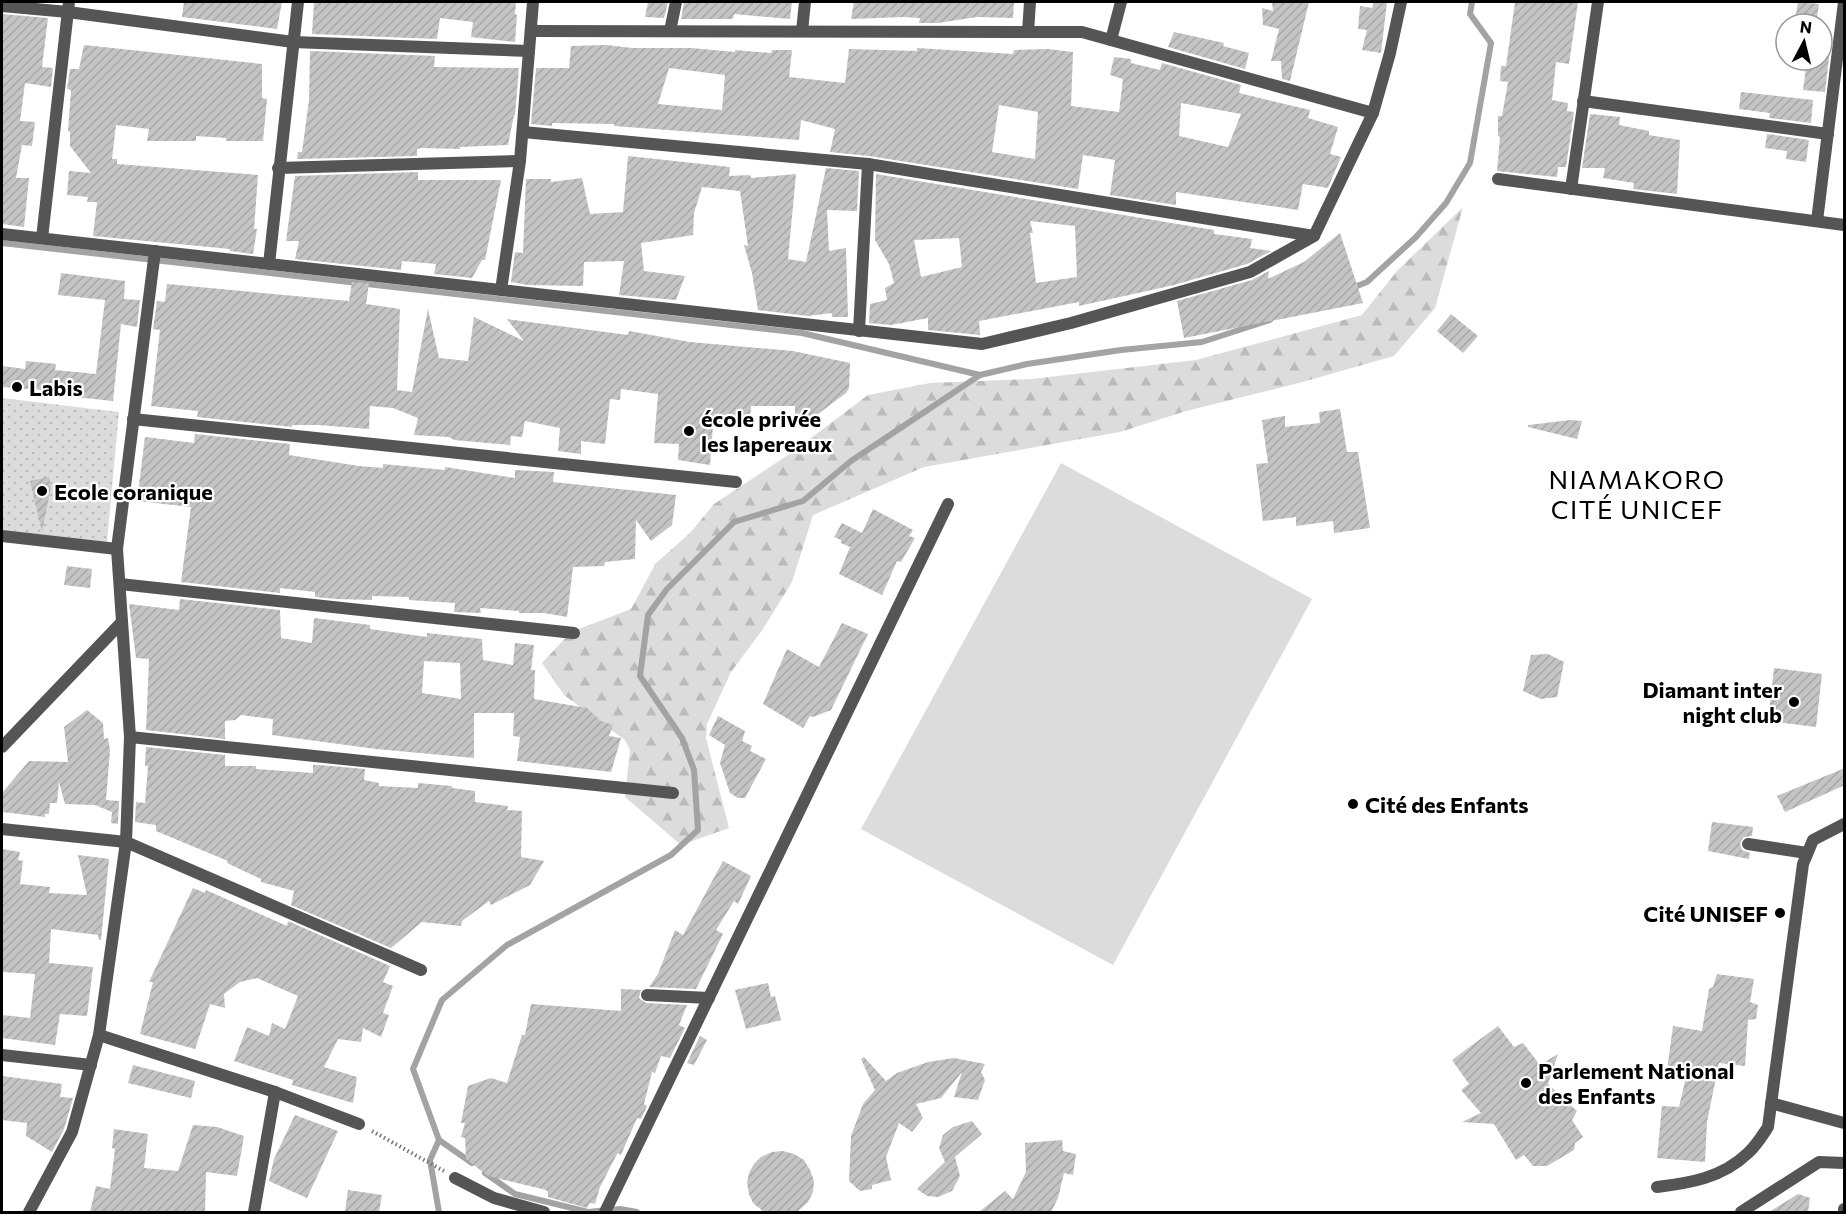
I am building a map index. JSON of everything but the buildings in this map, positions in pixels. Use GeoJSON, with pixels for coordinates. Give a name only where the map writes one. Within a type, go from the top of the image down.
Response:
{"type":"FeatureCollection","features":[{"type":"Feature","properties":{"kind":"street"},"geometry":{"type":"LineString","coordinates":[[269,264],[298,2]]}},
{"type":"Feature","properties":{"kind":"street"},"geometry":{"type":"LineString","coordinates":[[501,290],[520,160],[533,2]]}},
{"type":"Feature","properties":{"kind":"street"},"geometry":{"type":"LineString","coordinates":[[670,31],[676,2]]}},
{"type":"Feature","properties":{"kind":"street"},"geometry":{"type":"LineString","coordinates":[[802,31],[805,2]]}},
{"type":"Feature","properties":{"kind":"street"},"geometry":{"type":"LineString","coordinates":[[1029,32],[1030,2]]}},
{"type":"Feature","properties":{"kind":"street"},"geometry":{"type":"LineString","coordinates":[[1112,40],[1121,2]]}},
{"type":"Feature","properties":{"kind":"street"},"geometry":{"type":"LineString","coordinates":[[2,234],[982,345],[1071,323],[1250,272],[1314,236],[1373,113],[1390,53],[1401,2]]}},
{"type":"Feature","properties":{"kind":"street"},"geometry":{"type":"LineString","coordinates":[[1571,189],[1598,2]]}},
{"type":"Feature","properties":{"kind":"street"},"geometry":{"type":"LineString","coordinates":[[1817,221],[1844,2]]}},
{"type":"Feature","properties":{"kind":"street"},"geometry":{"type":"LineString","coordinates":[[2,6],[69,7],[293,42],[530,51]]}},
{"type":"Feature","properties":{"kind":"street"},"geometry":{"type":"LineString","coordinates":[[42,238],[69,7]]}},
{"type":"Feature","properties":{"kind":"street"},"geometry":{"type":"LineString","coordinates":[[531,31],[1082,32],[1373,113]]}},
{"type":"Feature","properties":{"kind":"street"},"geometry":{"type":"LineString","coordinates":[[1583,101],[1828,134]]}},
{"type":"Feature","properties":{"kind":"street"},"geometry":{"type":"LineString","coordinates":[[523,132],[868,164],[1314,236]]}},
{"type":"Feature","properties":{"kind":"street"},"geometry":{"type":"LineString","coordinates":[[278,168],[520,160]]}},
{"type":"Feature","properties":{"kind":"street"},"geometry":{"type":"LineString","coordinates":[[859,331],[868,164]]}},
{"type":"Feature","properties":{"kind":"street"},"geometry":{"type":"LineString","coordinates":[[1498,179],[1845,225]]}},
{"type":"Feature","properties":{"kind":"street"},"geometry":{"type":"LineString","coordinates":[[29,1212],[72,1132],[99,1035],[126,842],[130,737],[117,549],[155,251]]}},
{"type":"Feature","properties":{"kind":"street"},"geometry":{"type":"LineString","coordinates":[[133,419],[736,482]]}},
{"type":"Feature","properties":{"kind":"street"},"geometry":{"type":"LineString","coordinates":[[604,1212],[948,504]]}},
{"type":"Feature","properties":{"kind":"street"},"geometry":{"type":"LineString","coordinates":[[2,536],[117,549]]}},
{"type":"Feature","properties":{"kind":"street"},"geometry":{"type":"LineString","coordinates":[[120,584],[574,633]]}},
{"type":"Feature","properties":{"kind":"street"},"geometry":{"type":"LineString","coordinates":[[2,747],[122,622]]}},
{"type":"Feature","properties":{"kind":"street"},"geometry":{"type":"LineString","coordinates":[[130,737],[673,793]]}},
{"type":"Feature","properties":{"kind":"street"},"geometry":{"type":"LineString","coordinates":[[1657,1187],[1693,1183],[1720,1174],[1748,1153],[1768,1127],[1803,864],[1813,840],[1845,824]]}},
{"type":"Feature","properties":{"kind":"street"},"geometry":{"type":"LineString","coordinates":[[2,829],[126,842],[421,970]]}},
{"type":"Feature","properties":{"kind":"street"},"geometry":{"type":"LineString","coordinates":[[1748,844],[1808,853]]}},
{"type":"Feature","properties":{"kind":"street"},"geometry":{"type":"LineString","coordinates":[[647,995],[708,998]]}},
{"type":"Feature","properties":{"kind":"street"},"geometry":{"type":"LineString","coordinates":[[99,1035],[275,1092],[359,1124]]}},
{"type":"Feature","properties":{"kind":"street"},"geometry":{"type":"LineString","coordinates":[[2,1055],[91,1065]]}},
{"type":"Feature","properties":{"kind":"street"},"geometry":{"type":"LineString","coordinates":[[254,1212],[275,1092]]}},
{"type":"Feature","properties":{"kind":"street"},"geometry":{"type":"LineString","coordinates":[[1771,1103],[1845,1123]]}},
{"type":"Feature","properties":{"kind":"street"},"geometry":{"type":"LineString","coordinates":[[1741,1212],[1819,1162],[1845,1163]]}},
{"type":"Feature","properties":{"kind":"street"},"geometry":{"type":"LineString","coordinates":[[455,1178],[494,1198],[544,1212]]}},
{"type":"Feature","properties":{"kind":"path"},"geometry":{"type":"LineString","coordinates":[[359,1124],[455,1178]]}},
{"type":"Feature","properties":{"kind":"green space"},"geometry":{"type":"Polygon","coordinates":[[[1463,207],[1435,308],[1394,356],[1299,383],[1186,411],[1120,432],[924,467],[813,515],[792,582],[763,629],[731,672],[707,724],[706,738],[729,828],[681,845],[625,797],[630,750],[625,740],[564,695],[542,663],[571,632],[631,609],[656,563],[690,533],[714,504],[791,453],[868,395],[930,383],[1031,379],[1196,360],[1362,315],[1397,271],[1463,207]]]}},
{"type":"Feature","properties":{"kind":"green space"},"geometry":{"type":"Polygon","coordinates":[[[2,398],[119,412],[107,542],[2,530],[2,398]]]}},
{"type":"Feature","properties":{"kind":"green space"},"geometry":{"type":"Polygon","coordinates":[[[1061,463],[1312,599],[1113,965],[861,829],[1061,463]]]}},
{"type":"Feature","properties":{"kind":"waterway"},"geometry":{"type":"LineString","coordinates":[[1352,288],[1367,282],[1416,237],[1446,203],[1470,163],[1491,43],[1470,14],[1472,2]]}},
{"type":"Feature","properties":{"kind":"waterway"},"geometry":{"type":"LineString","coordinates":[[2,243],[802,333],[980,375]]}},
{"type":"Feature","properties":{"kind":"waterway"},"geometry":{"type":"LineString","coordinates":[[439,1212],[430,1160],[439,1140],[413,1069],[442,1000],[507,945],[671,855],[698,830],[694,770],[682,738],[640,676],[648,615],[667,589],[734,522],[803,501],[851,461],[980,375],[1027,364],[1121,350],[1202,342],[1270,320]]}},
{"type":"Feature","properties":{"kind":"waterway"},"geometry":{"type":"LineString","coordinates":[[439,1140],[472,1163]]}},
{"type":"Feature","properties":{"kind":"waterway"},"geometry":{"type":"LineString","coordinates":[[485,1173],[515,1194],[588,1212],[620,1209],[637,1212]]}},
{"type":"Feature","properties":{"kind":"place","name":"Labis"},"geometry":{"type":"Point","coordinates":[17,387]}},
{"type":"Feature","properties":{"kind":"place","name":"école privée les lapereaux"},"geometry":{"type":"Point","coordinates":[689,431]}},
{"type":"Feature","properties":{"kind":"place","name":"Ecole coranique"},"geometry":{"type":"Point","coordinates":[42,491]}},
{"type":"Feature","properties":{"kind":"place","name":"Diamant inter night club"},"geometry":{"type":"Point","coordinates":[1794,702]}},
{"type":"Feature","properties":{"kind":"place","name":"Cité des Enfants"},"geometry":{"type":"Point","coordinates":[1353,804]}},
{"type":"Feature","properties":{"kind":"place","name":"Cité UNISEF"},"geometry":{"type":"Point","coordinates":[1780,913]}},
{"type":"Feature","properties":{"kind":"place","name":"Parlement National des Enfants"},"geometry":{"type":"Point","coordinates":[1526,1083]}},
{"type":"Feature","properties":{"kind":"district","name":"NIAMAKORO CITÉ UNICEF"},"geometry":{"type":"Point","coordinates":[1637,493]}}]}
